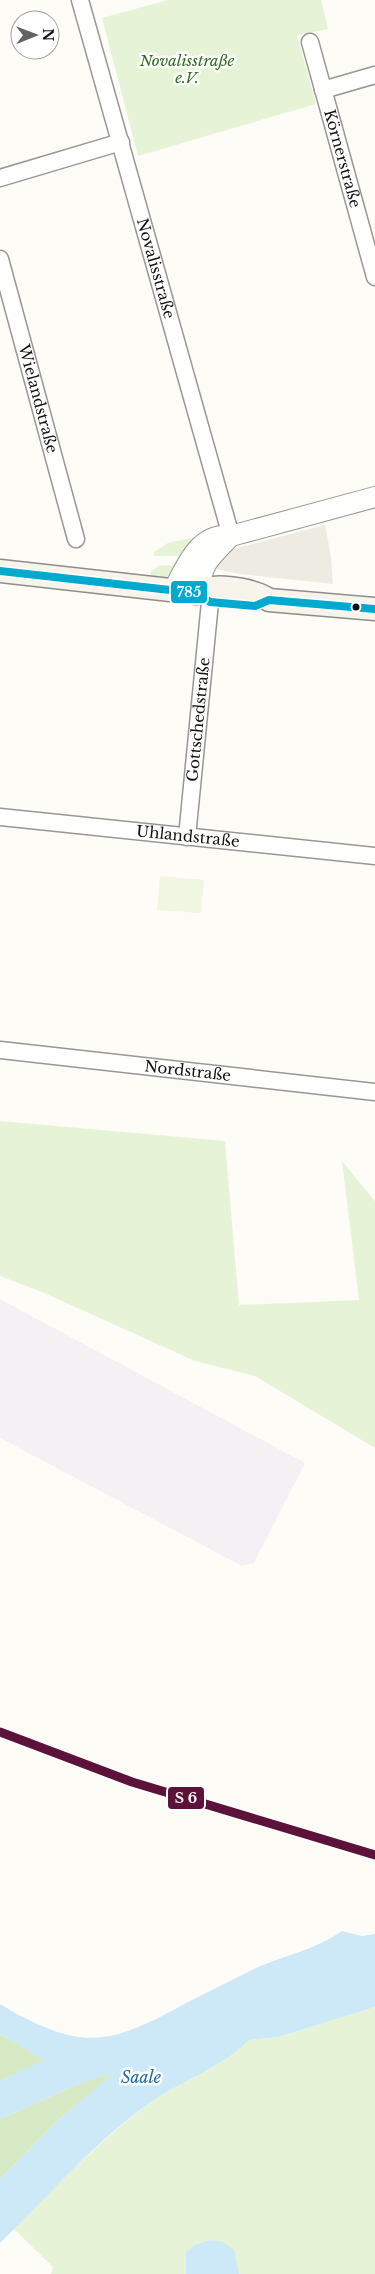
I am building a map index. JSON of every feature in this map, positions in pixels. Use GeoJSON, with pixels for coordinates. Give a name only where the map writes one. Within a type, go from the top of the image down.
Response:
{"type":"FeatureCollection","features":[{"type":"Feature","properties":{"kind":"main road"},"geometry":{"type":"LineString","coordinates":[[0,571],[173,591],[204,597],[212,588],[241,590],[261,594],[269,600],[375,610]]}},
{"type":"Feature","properties":{"kind":"street","name":"Novalisstraße"},"geometry":{"type":"LineString","coordinates":[[80,0],[231,536]]}},
{"type":"Feature","properties":{"kind":"street","name":"Körnerstraße"},"geometry":{"type":"LineString","coordinates":[[310,42],[375,277]]}},
{"type":"Feature","properties":{"kind":"street"},"geometry":{"type":"LineString","coordinates":[[323,90],[375,75]]}},
{"type":"Feature","properties":{"kind":"street"},"geometry":{"type":"LineString","coordinates":[[0,178],[121,142]]}},
{"type":"Feature","properties":{"kind":"street","name":"Wielandstraße"},"geometry":{"type":"LineString","coordinates":[[0,259],[76,540]]}},
{"type":"Feature","properties":{"kind":"street"},"geometry":{"type":"LineString","coordinates":[[173,591],[196,549],[216,536],[231,536],[375,496]]}},
{"type":"Feature","properties":{"kind":"street"},"geometry":{"type":"LineString","coordinates":[[204,597],[201,573],[207,560],[231,536]]}},
{"type":"Feature","properties":{"kind":"street","name":"Gottschedstraße"},"geometry":{"type":"LineString","coordinates":[[187,837],[204,597]]}},
{"type":"Feature","properties":{"kind":"street","name":"Uhlandstraße"},"geometry":{"type":"LineString","coordinates":[[0,817],[375,856]]}},
{"type":"Feature","properties":{"kind":"street","name":"Nordstraße"},"geometry":{"type":"LineString","coordinates":[[0,1050],[375,1092]]}},
{"type":"Feature","properties":{"kind":"shaded area"},"geometry":{"type":"Polygon","coordinates":[[[325,525],[331,557],[333,584],[240,574],[215,569],[226,552],[233,549],[325,525]]]}},
{"type":"Feature","properties":{"kind":"shaded area"},"geometry":{"type":"Polygon","coordinates":[[[0,1299],[305,1463],[254,1563],[242,1566],[0,1438],[0,1299]]]}},
{"type":"Feature","properties":{"kind":"green space","name":"Novalisstraße e.V."},"geometry":{"type":"Polygon","coordinates":[[[168,0],[321,0],[328,29],[297,35],[316,104],[138,156],[102,18],[168,0]]]}},
{"type":"Feature","properties":{"kind":"green space"},"geometry":{"type":"Polygon","coordinates":[[[195,537],[179,556],[154,556],[154,552],[168,543],[195,537]]]}},
{"type":"Feature","properties":{"kind":"green space"},"geometry":{"type":"Polygon","coordinates":[[[159,565],[177,566],[170,578],[150,580],[151,572],[159,565]]]}},
{"type":"Feature","properties":{"kind":"green space"},"geometry":{"type":"Polygon","coordinates":[[[160,876],[204,880],[201,913],[157,910],[160,876]]]}},
{"type":"Feature","properties":{"kind":"green space"},"geometry":{"type":"Polygon","coordinates":[[[0,1121],[225,1141],[239,1305],[359,1300],[342,1161],[375,1201],[375,1448],[255,1376],[195,1361],[42,1292],[0,1276],[0,1121]]]}},
{"type":"Feature","properties":{"kind":"green space"},"geometry":{"type":"Polygon","coordinates":[[[375,2007],[375,2274],[51,2274],[53,2267],[14,2229],[78,2165],[128,2120],[158,2097],[225,2059],[249,2040],[278,2037],[375,2007]]]}},
{"type":"Feature","properties":{"kind":"green space"},"geometry":{"type":"Polygon","coordinates":[[[0,2034],[45,2060],[0,2081],[0,2034]]]}},
{"type":"Feature","properties":{"kind":"green space"},"geometry":{"type":"Polygon","coordinates":[[[115,2072],[56,2122],[0,2179],[0,2119],[81,2083],[115,2072]]]}},
{"type":"Feature","properties":{"kind":"water","name":"Saale"},"geometry":{"type":"Polygon","coordinates":[[[342,1931],[362,1936],[375,1934],[375,2007],[278,2037],[249,2040],[226,2059],[159,2097],[127,2120],[89,2154],[0,2243],[0,2179],[56,2122],[113,2073],[81,2083],[0,2119],[0,2081],[44,2060],[0,2034],[0,2004],[54,2031],[89,2038],[105,2037],[136,2028],[260,1966],[320,1944],[342,1931]]]}},
{"type":"Feature","properties":{"kind":"water"},"geometry":{"type":"Polygon","coordinates":[[[210,2240],[223,2242],[234,2250],[239,2274],[186,2274],[186,2253],[195,2245],[210,2240]]]}},
{"type":"Feature","properties":{"kind":"transit line","name":"785"},"geometry":{"type":"LineString","coordinates":[[0,571],[197,593],[210,602],[255,606],[269,600],[375,609]]}},
{"type":"Feature","properties":{"kind":"transit line"},"geometry":{"type":"LineString","coordinates":[[0,1732],[132,1782],[375,1855]]}}]}
